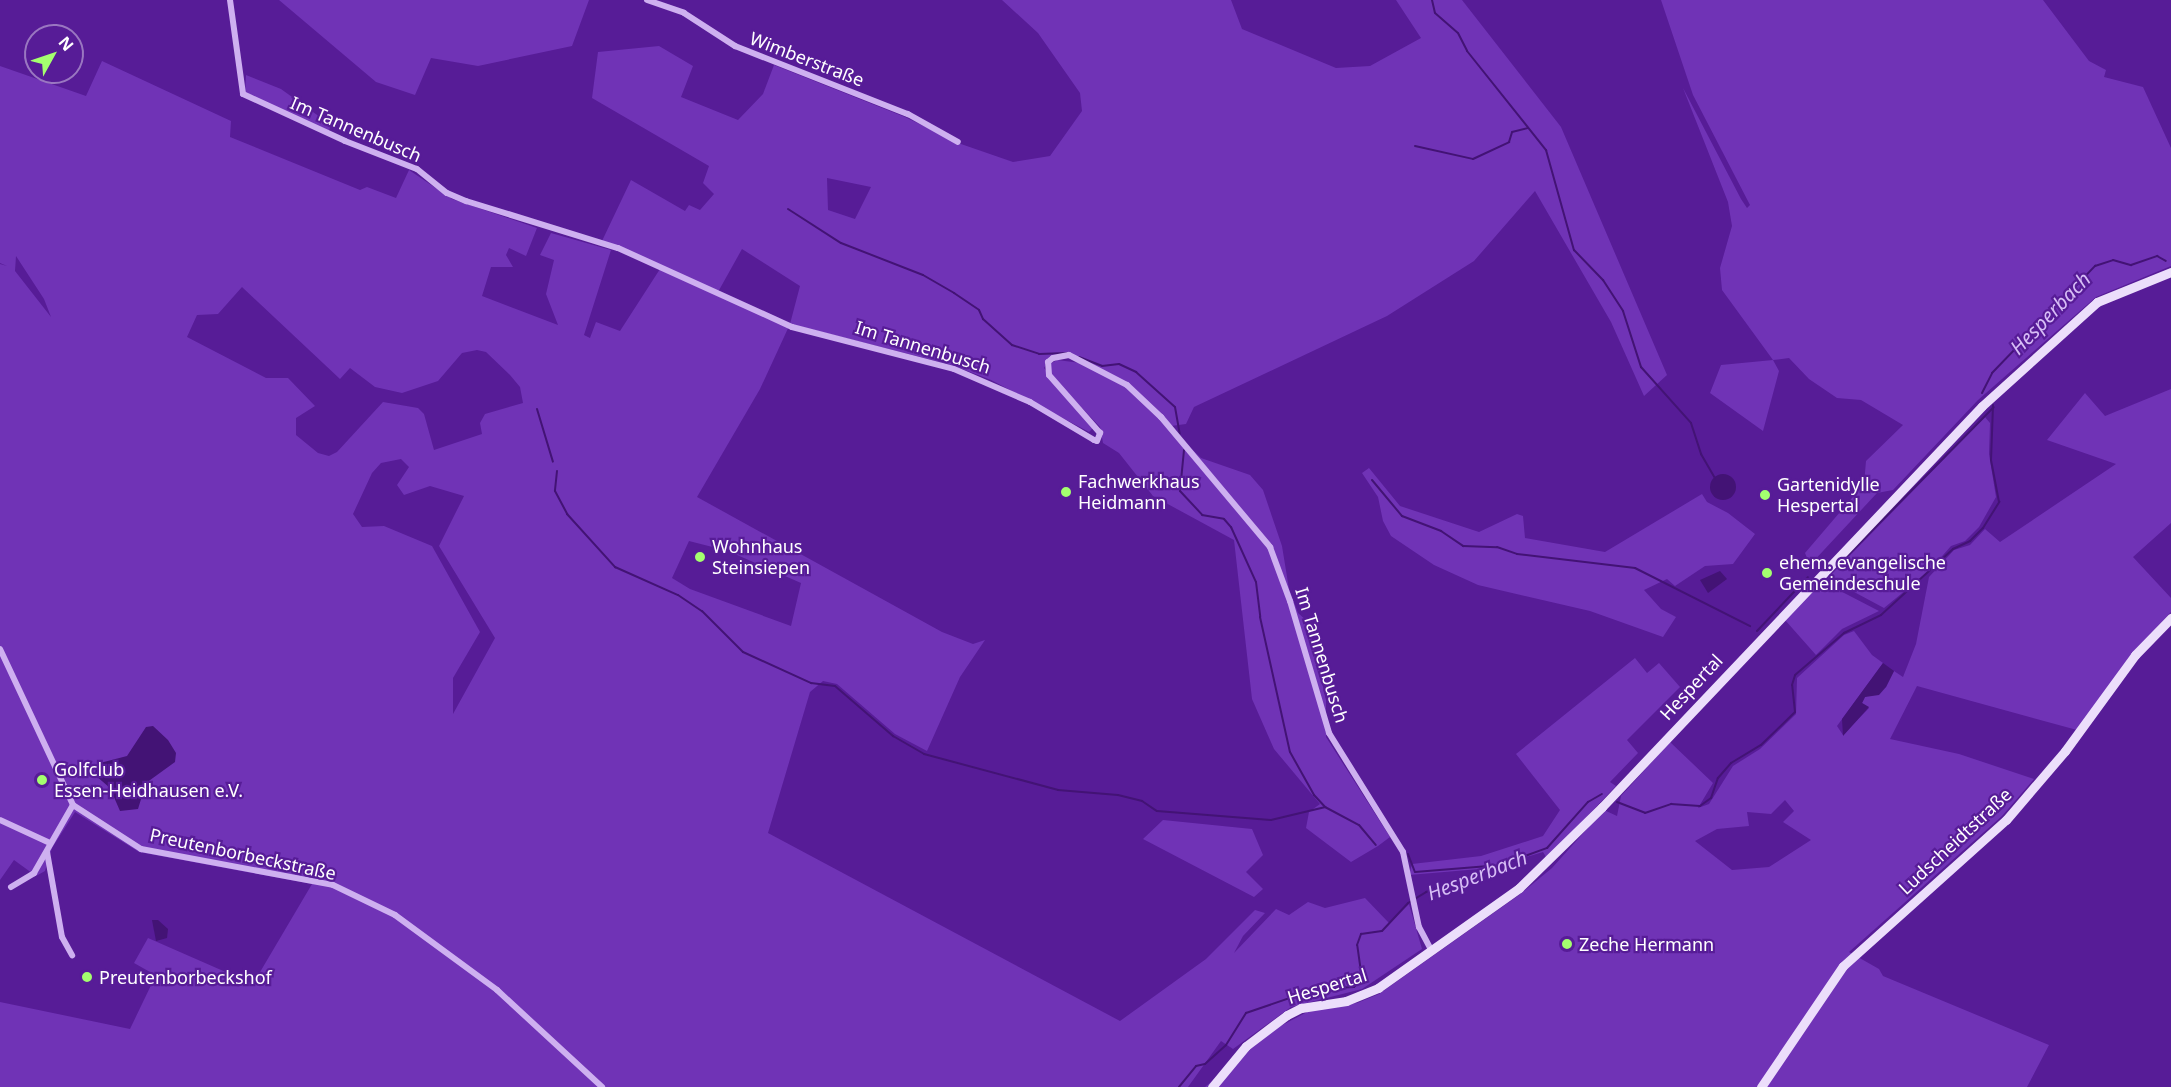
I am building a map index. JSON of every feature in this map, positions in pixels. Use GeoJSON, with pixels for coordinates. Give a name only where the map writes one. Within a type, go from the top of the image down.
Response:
{"type":"FeatureCollection","features":[{"type":"Feature","properties":{"kind":"main road","name":"Hespertal"},"geometry":{"type":"LineString","coordinates":[[1212,1087],[1240,1051],[1287,1015],[1301,1008],[1361,996],[1393,979],[1543,868],[1938,450],[2058,336],[2104,298],[2171,272]]}},
{"type":"Feature","properties":{"kind":"main road","name":"Ludscheidtstraße"},"geometry":{"type":"LineString","coordinates":[[1761,1087],[1843,966],[2014,811],[2071,744],[2141,648],[2171,618]]}},
{"type":"Feature","properties":{"kind":"street","name":"Im Tannenbusch"},"geometry":{"type":"LineString","coordinates":[[230,0],[243,94],[345,141],[417,169],[447,193],[618,248],[792,327],[954,369],[1030,402],[1097,441],[1100,433],[1049,375],[1048,363],[1053,357],[1069,355],[1127,385],[1161,417],[1270,548],[1290,601],[1329,733],[1403,852],[1413,906],[1432,951]]}},
{"type":"Feature","properties":{"kind":"street","name":"Wimberstraße"},"geometry":{"type":"LineString","coordinates":[[647,0],[684,13],[735,46],[908,114],[958,142]]}},
{"type":"Feature","properties":{"kind":"street"},"geometry":{"type":"LineString","coordinates":[[0,649],[73,805],[34,873],[11,887]]}},
{"type":"Feature","properties":{"kind":"street","name":"Preutenborbeckstraße"},"geometry":{"type":"LineString","coordinates":[[73,805],[141,849],[333,885],[395,915],[497,990],[602,1087]]}},
{"type":"Feature","properties":{"kind":"street"},"geometry":{"type":"LineString","coordinates":[[0,820],[51,843]]}},
{"type":"Feature","properties":{"kind":"street"},"geometry":{"type":"LineString","coordinates":[[47,852],[62,938],[72,955]]}},
{"type":"Feature","properties":{"kind":"shaded area"},"geometry":{"type":"Polygon","coordinates":[[[279,0],[589,0],[572,46],[478,66],[431,58],[415,95],[376,82],[279,0]]]}},
{"type":"Feature","properties":{"kind":"shaded area"},"geometry":{"type":"Polygon","coordinates":[[[1002,0],[1231,0],[1242,29],[1336,68],[1370,66],[1421,38],[1396,0],[1462,0],[1561,127],[1667,375],[1644,396],[1611,322],[1535,191],[1474,261],[1387,316],[1194,407],[1186,424],[1171,426],[1132,386],[1070,353],[1052,355],[1044,368],[1094,427],[1089,432],[991,380],[952,365],[790,324],[760,389],[697,497],[942,632],[973,644],[985,640],[960,677],[927,751],[895,734],[837,684],[823,681],[810,692],[768,833],[1120,1021],[1206,959],[1255,910],[1265,913],[1243,936],[1234,953],[1276,909],[1289,915],[1308,902],[1325,908],[1365,898],[1389,923],[1409,904],[1422,949],[1362,989],[1291,1007],[1233,1049],[1221,1041],[1188,1087],[0,1087],[0,1002],[130,1029],[154,979],[150,972],[134,963],[148,938],[253,984],[312,884],[139,852],[75,812],[52,848],[45,871],[36,876],[14,860],[0,880],[0,264],[7,266],[0,263],[0,66],[24,74],[24,84],[52,84],[86,96],[102,61],[231,121],[230,137],[360,190],[367,187],[396,198],[409,170],[452,199],[537,228],[526,256],[509,248],[506,255],[513,267],[491,267],[482,296],[558,325],[546,294],[554,260],[540,255],[551,233],[611,250],[584,335],[590,338],[596,322],[620,331],[660,269],[602,241],[631,180],[685,211],[689,205],[700,210],[714,194],[703,183],[709,166],[592,98],[598,52],[659,46],[693,66],[681,97],[738,120],[763,94],[774,65],[905,117],[961,144],[1013,162],[1050,156],[1082,111],[1080,93],[1038,33],[1002,0]],[[827,178],[828,210],[855,219],[871,187],[827,178]],[[742,249],[718,292],[790,324],[800,286],[742,249]],[[16,256],[15,271],[51,317],[44,299],[16,256]],[[242,287],[218,314],[197,315],[187,337],[266,378],[288,378],[315,406],[296,418],[296,435],[318,453],[329,456],[337,452],[383,402],[418,408],[424,414],[434,450],[482,434],[480,423],[485,414],[523,403],[520,387],[510,375],[486,352],[477,350],[462,353],[438,381],[402,393],[375,387],[350,368],[340,379],[242,287]],[[401,459],[381,463],[372,473],[353,514],[362,527],[384,526],[432,546],[480,632],[453,678],[453,714],[495,638],[439,546],[464,496],[430,486],[404,495],[397,485],[409,467],[401,459]],[[689,541],[672,578],[690,589],[791,626],[801,583],[728,551],[689,541]]]}},
{"type":"Feature","properties":{"kind":"shaded area"},"geometry":{"type":"Polygon","coordinates":[[[1661,0],[2043,0],[2089,61],[2106,70],[2104,77],[2143,87],[2171,148],[2171,266],[2096,297],[1978,400],[1893,490],[1877,493],[1810,565],[1805,553],[1864,484],[1866,461],[1903,425],[1861,400],[1837,398],[1809,379],[1789,358],[1773,360],[1722,290],[1720,268],[1732,226],[1728,202],[1683,88],[1741,199],[1747,208],[1750,205],[1693,95],[1661,0]]]}},
{"type":"Feature","properties":{"kind":"shaded area"},"geometry":{"type":"Polygon","coordinates":[[[246,75],[281,89],[331,125],[328,133],[245,93],[246,75]]]}},
{"type":"Feature","properties":{"kind":"shaded area"},"geometry":{"type":"Polygon","coordinates":[[[1057,360],[1089,364],[1126,386],[1201,458],[1250,475],[1263,490],[1282,546],[1289,589],[1298,613],[1308,622],[1326,700],[1326,737],[1390,837],[1378,846],[1351,862],[1306,828],[1309,812],[1320,804],[1274,749],[1252,699],[1234,540],[1153,496],[1119,453],[1103,443],[1100,427],[1050,374],[1050,364],[1057,360]]]}},
{"type":"Feature","properties":{"kind":"shaded area"},"geometry":{"type":"Polygon","coordinates":[[[1773,360],[1779,371],[1763,431],[1710,393],[1721,365],[1773,360]]]}},
{"type":"Feature","properties":{"kind":"shaded area"},"geometry":{"type":"Polygon","coordinates":[[[2171,389],[2171,523],[2133,557],[2171,598],[2171,612],[2129,657],[2077,730],[1917,686],[1890,739],[1959,754],[2034,779],[2002,816],[1849,952],[1879,969],[1883,976],[2049,1045],[2027,1087],[1205,1087],[1269,1032],[1311,1010],[1357,1003],[1379,994],[1519,895],[1552,868],[1604,810],[1617,816],[1621,796],[1670,742],[1713,783],[1698,808],[1709,804],[1733,766],[1760,749],[1796,714],[1797,678],[1844,635],[1854,631],[1872,655],[1883,663],[1837,726],[1843,735],[1869,708],[1862,703],[1865,697],[1886,687],[1894,671],[1903,677],[1916,644],[1929,577],[1954,550],[1970,545],[1985,529],[2000,542],[2116,464],[2047,440],[2085,393],[2105,416],[2171,389]],[[1785,800],[1771,814],[1747,812],[1749,826],[1717,829],[1695,841],[1732,870],[1769,867],[1811,840],[1783,822],[1794,811],[1785,800]]]}},
{"type":"Feature","properties":{"kind":"shaded area"},"geometry":{"type":"Polygon","coordinates":[[[1985,417],[1990,423],[1989,454],[1996,497],[1979,527],[1965,541],[1951,546],[1929,571],[1884,608],[1828,578],[1985,417]]]}},
{"type":"Feature","properties":{"kind":"shaded area"},"geometry":{"type":"Polygon","coordinates":[[[1369,468],[1400,506],[1479,532],[1517,514],[1523,516],[1525,538],[1605,552],[1702,494],[1707,502],[1728,513],[1755,534],[1733,564],[1705,566],[1675,586],[1667,579],[1644,590],[1661,609],[1676,617],[1663,637],[1590,611],[1478,585],[1434,565],[1391,536],[1383,521],[1378,497],[1362,473],[1369,468]]]}},
{"type":"Feature","properties":{"kind":"shaded area"},"geometry":{"type":"Polygon","coordinates":[[[1723,474],[1732,478],[1736,487],[1732,496],[1723,500],[1714,496],[1710,487],[1714,478],[1723,474]]]}},
{"type":"Feature","properties":{"kind":"shaded area"},"geometry":{"type":"Polygon","coordinates":[[[1720,571],[1727,579],[1708,593],[1700,580],[1720,571]]]}},
{"type":"Feature","properties":{"kind":"shaded area"},"geometry":{"type":"Polygon","coordinates":[[[1821,581],[1879,611],[1842,629],[1816,655],[1785,620],[1821,581]]]}},
{"type":"Feature","properties":{"kind":"shaded area"},"geometry":{"type":"Polygon","coordinates":[[[1635,658],[1647,673],[1659,663],[1680,687],[1627,740],[1638,753],[1610,782],[1616,786],[1555,850],[1546,857],[1543,852],[1491,868],[1409,875],[1412,864],[1481,856],[1543,836],[1560,810],[1516,754],[1635,658]]]}},
{"type":"Feature","properties":{"kind":"shaded area"},"geometry":{"type":"Polygon","coordinates":[[[1883,663],[1894,671],[1886,687],[1879,695],[1865,697],[1862,703],[1869,707],[1843,736],[1842,719],[1883,663]]]}},
{"type":"Feature","properties":{"kind":"shaded area"},"geometry":{"type":"Polygon","coordinates":[[[153,726],[168,740],[176,753],[175,762],[146,783],[138,809],[120,811],[110,788],[95,775],[96,768],[100,763],[127,756],[146,727],[153,726]]]}},
{"type":"Feature","properties":{"kind":"shaded area"},"geometry":{"type":"Polygon","coordinates":[[[1163,820],[1252,829],[1263,855],[1246,872],[1263,889],[1254,897],[1143,839],[1163,820]]]}},
{"type":"Feature","properties":{"kind":"shaded area"},"geometry":{"type":"Polygon","coordinates":[[[152,920],[158,920],[168,929],[167,938],[156,941],[152,920]]]}},
{"type":"Feature","properties":{"kind":"waterway"},"geometry":{"type":"LineString","coordinates":[[1432,0],[1435,13],[1458,33],[1467,51],[1546,150],[1574,250],[1603,280],[1623,311],[1641,367],[1691,423],[1701,454],[1715,478]]}},
{"type":"Feature","properties":{"kind":"waterway"},"geometry":{"type":"LineString","coordinates":[[1415,146],[1473,159],[1509,142],[1512,132],[1528,128]]}},
{"type":"Feature","properties":{"kind":"waterway"},"geometry":{"type":"LineString","coordinates":[[788,209],[841,243],[923,275],[954,293],[979,310],[983,319],[1012,345],[1039,354],[1067,353]]}},
{"type":"Feature","properties":{"kind":"waterway","name":"Hesperbach"},"geometry":{"type":"LineString","coordinates":[[1982,393],[1992,373],[2095,266],[2113,260],[2131,265],[2157,256],[2166,261]]}},
{"type":"Feature","properties":{"kind":"waterway"},"geometry":{"type":"LineString","coordinates":[[1079,357],[1102,366],[1119,364],[1136,372],[1175,407],[1180,434]]}},
{"type":"Feature","properties":{"kind":"waterway","name":"Hesperbach"},"geometry":{"type":"LineString","coordinates":[[1617,802],[1645,813],[1671,804],[1700,806],[1711,798],[1718,778],[1731,763],[1761,745],[1795,712],[1792,685],[1795,675],[1844,633],[1881,615],[1953,549],[1970,541],[1983,528],[1999,502],[1991,460],[1993,405]]}},
{"type":"Feature","properties":{"kind":"waterway"},"geometry":{"type":"LineString","coordinates":[[1842,561],[1994,407]]}},
{"type":"Feature","properties":{"kind":"waterway"},"geometry":{"type":"LineString","coordinates":[[537,409],[553,462]]}},
{"type":"Feature","properties":{"kind":"waterway"},"geometry":{"type":"LineString","coordinates":[[1184,450],[1180,491],[1202,515],[1224,519],[1231,527],[1256,582],[1260,617],[1290,752],[1314,795],[1325,807],[1359,825],[1376,845]]}},
{"type":"Feature","properties":{"kind":"waterway"},"geometry":{"type":"LineString","coordinates":[[557,471],[555,491],[567,514],[615,567],[678,595],[702,611],[743,652],[811,683],[835,686],[893,736],[924,754],[1058,790],[1118,795],[1142,801],[1157,811],[1271,820],[1325,807]]}},
{"type":"Feature","properties":{"kind":"waterway"},"geometry":{"type":"LineString","coordinates":[[1372,480],[1402,516],[1441,531],[1463,546],[1497,547],[1517,554],[1635,568],[1750,626]]}},
{"type":"Feature","properties":{"kind":"waterway"},"geometry":{"type":"LineString","coordinates":[[1757,631],[1808,577]]}},
{"type":"Feature","properties":{"kind":"waterway","name":"Hesperbach"},"geometry":{"type":"LineString","coordinates":[[1179,1087],[1196,1066],[1205,1064],[1226,1045],[1246,1013],[1316,989],[1354,987],[1362,979],[1357,945],[1361,934],[1382,931],[1408,903],[1426,892],[1547,848],[1588,802],[1602,794]]}},
{"type":"Feature","properties":{"kind":"waterway"},"geometry":{"type":"LineString","coordinates":[[1408,854],[1415,872],[1489,866]]}},
{"type":"Feature","properties":{"kind":"place","name":"Fachwerkhaus Heidmann"},"geometry":{"type":"Point","coordinates":[1066,492]}},
{"type":"Feature","properties":{"kind":"place","name":"Gartenidylle Hespertal"},"geometry":{"type":"Point","coordinates":[1765,495]}},
{"type":"Feature","properties":{"kind":"place","name":"Wohnhaus Steinsiepen"},"geometry":{"type":"Point","coordinates":[700,557]}},
{"type":"Feature","properties":{"kind":"place","name":"ehem. evangelische Gemeindeschule"},"geometry":{"type":"Point","coordinates":[1767,573]}},
{"type":"Feature","properties":{"kind":"place","name":"Golfclub Essen-Heidhausen e.V."},"geometry":{"type":"Point","coordinates":[42,780]}},
{"type":"Feature","properties":{"kind":"place","name":"Zeche Hermann"},"geometry":{"type":"Point","coordinates":[1567,944]}},
{"type":"Feature","properties":{"kind":"place","name":"Preutenborbeckshof"},"geometry":{"type":"Point","coordinates":[87,977]}}]}
